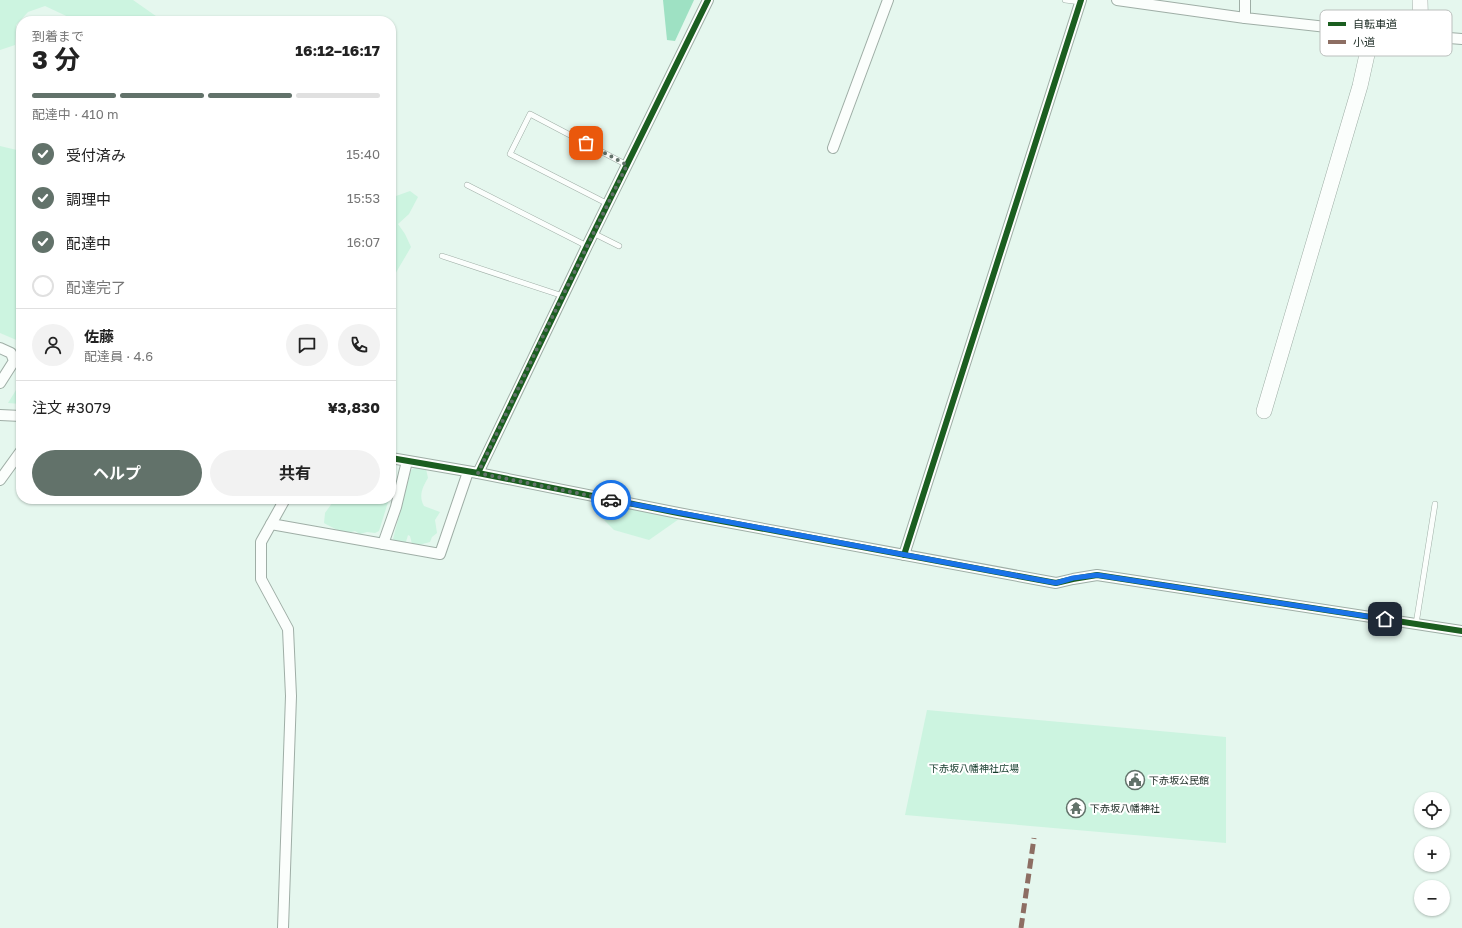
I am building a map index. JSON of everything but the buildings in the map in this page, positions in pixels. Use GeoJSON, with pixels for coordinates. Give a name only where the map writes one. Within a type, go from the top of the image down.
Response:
{"type":"FeatureCollection","features":[{"type":"Feature","properties":{"kind":"street"},"geometry":{"type":"LineString","coordinates":[[271,524],[440,554],[473,472],[563,296],[708,0]]}},
{"type":"Feature","properties":{"kind":"street"},"geometry":{"type":"LineString","coordinates":[[833,148],[888,0]]}},
{"type":"Feature","properties":{"kind":"street"},"geometry":{"type":"LineString","coordinates":[[1117,0],[1245,18],[1320,26]]}},
{"type":"Feature","properties":{"kind":"street"},"geometry":{"type":"LineString","coordinates":[[1245,0],[1245,18]]}},
{"type":"Feature","properties":{"kind":"street"},"geometry":{"type":"LineString","coordinates":[[1420,0],[1420,10]]}},
{"type":"Feature","properties":{"kind":"street"},"geometry":{"type":"LineString","coordinates":[[904,555],[1081,1]]}},
{"type":"Feature","properties":{"kind":"street"},"geometry":{"type":"LineString","coordinates":[[1452,38],[1462,38]]}},
{"type":"Feature","properties":{"kind":"street"},"geometry":{"type":"LineString","coordinates":[[1264,411],[1360,86],[1367,56]]}},
{"type":"Feature","properties":{"kind":"street"},"geometry":{"type":"LineString","coordinates":[[0,348],[11,353],[14,361],[0,383]]}},
{"type":"Feature","properties":{"kind":"street"},"geometry":{"type":"LineString","coordinates":[[0,414],[16,416]]}},
{"type":"Feature","properties":{"kind":"street"},"geometry":{"type":"LineString","coordinates":[[0,480],[16,458]]}},
{"type":"Feature","properties":{"kind":"street"},"geometry":{"type":"LineString","coordinates":[[396,459],[473,472],[685,514],[1056,583],[1073,578],[1097,575],[1462,631]]}},
{"type":"Feature","properties":{"kind":"street"},"geometry":{"type":"LineString","coordinates":[[383,544],[396,507],[407,461]]}},
{"type":"Feature","properties":{"kind":"street"},"geometry":{"type":"LineString","coordinates":[[282,504],[261,542],[261,579],[288,629],[291,696],[283,928]]}},
{"type":"Feature","properties":{"kind":"lane"},"geometry":{"type":"LineString","coordinates":[[1065,0],[1081,1]]}},
{"type":"Feature","properties":{"kind":"lane"},"geometry":{"type":"LineString","coordinates":[[608,204],[510,154],[530,114],[627,165]]}},
{"type":"Feature","properties":{"kind":"lane"},"geometry":{"type":"LineString","coordinates":[[467,186],[587,246]]}},
{"type":"Feature","properties":{"kind":"lane"},"geometry":{"type":"LineString","coordinates":[[593,234],[619,246]]}},
{"type":"Feature","properties":{"kind":"lane"},"geometry":{"type":"LineString","coordinates":[[442,256],[563,296]]}},
{"type":"Feature","properties":{"kind":"lane"},"geometry":{"type":"LineString","coordinates":[[1416,624],[1435,504]]}},
{"type":"Feature","properties":{"kind":"green space"},"geometry":{"type":"Polygon","coordinates":[[[0,0],[133,0],[156,16],[66,16],[45,6],[28,12],[24,16],[16,16],[15,45],[0,50],[0,0]]]}},
{"type":"Feature","properties":{"kind":"green space"},"geometry":{"type":"Polygon","coordinates":[[[0,146],[16,150],[16,340],[0,333],[0,146]]]}},
{"type":"Feature","properties":{"kind":"green space"},"geometry":{"type":"Polygon","coordinates":[[[410,191],[418,197],[409,214],[398,224],[411,247],[396,272],[396,196],[410,191]]]}},
{"type":"Feature","properties":{"kind":"green space"},"geometry":{"type":"Polygon","coordinates":[[[16,390],[16,404],[8,403],[16,390]]]}},
{"type":"Feature","properties":{"kind":"green space"},"geometry":{"type":"Polygon","coordinates":[[[416,467],[426,469],[428,478],[421,495],[424,506],[440,512],[435,520],[437,533],[432,537],[430,542],[415,546],[412,544],[410,536],[408,535],[405,545],[397,544],[393,539],[411,470],[416,467]]]}},
{"type":"Feature","properties":{"kind":"green space"},"geometry":{"type":"Polygon","coordinates":[[[594,497],[681,516],[649,540],[614,530],[591,507],[594,497]]]}},
{"type":"Feature","properties":{"kind":"green space"},"geometry":{"type":"Polygon","coordinates":[[[331,504],[387,504],[379,531],[375,533],[367,532],[360,534],[355,531],[344,534],[324,523],[325,513],[331,504]]]}},
{"type":"Feature","properties":{"kind":"green space","name":"下赤坂八幡神社広場"},"geometry":{"type":"Polygon","coordinates":[[[927,710],[1226,737],[1226,843],[905,815],[927,710]]]}},
{"type":"Feature","properties":{"kind":"shaded area"},"geometry":{"type":"Polygon","coordinates":[[[663,0],[694,0],[675,41],[667,40],[663,0]]]}},
{"type":"Feature","properties":{"kind":"marked path"},"geometry":{"type":"LineString","coordinates":[[1021,928],[1034,838]]}},
{"type":"Feature","properties":{"kind":"cycle path"},"geometry":{"type":"LineString","coordinates":[[478,473],[587,246],[708,0]]}},
{"type":"Feature","properties":{"kind":"cycle path"},"geometry":{"type":"LineString","coordinates":[[904,555],[1081,0]]}},
{"type":"Feature","properties":{"kind":"cycle path"},"geometry":{"type":"LineString","coordinates":[[396,459],[478,473],[678,513],[1056,583],[1097,575],[1462,631]]}},
{"type":"Feature","properties":{"kind":"way so far"},"geometry":{"type":"LineString","coordinates":[[586,143],[627,165],[478,473],[611,500]]}},
{"type":"Feature","properties":{"kind":"place","name":"下赤坂公民館"},"geometry":{"type":"Point","coordinates":[1135,780]}},
{"type":"Feature","properties":{"kind":"place","name":"下赤坂八幡神社"},"geometry":{"type":"Point","coordinates":[1076,808]}},
{"type":"Feature","properties":{"kind":"route"},"geometry":{"type":"LineString","coordinates":[[611,500],[1056,583],[1073,578],[1097,575],[1385,619]]}}]}
